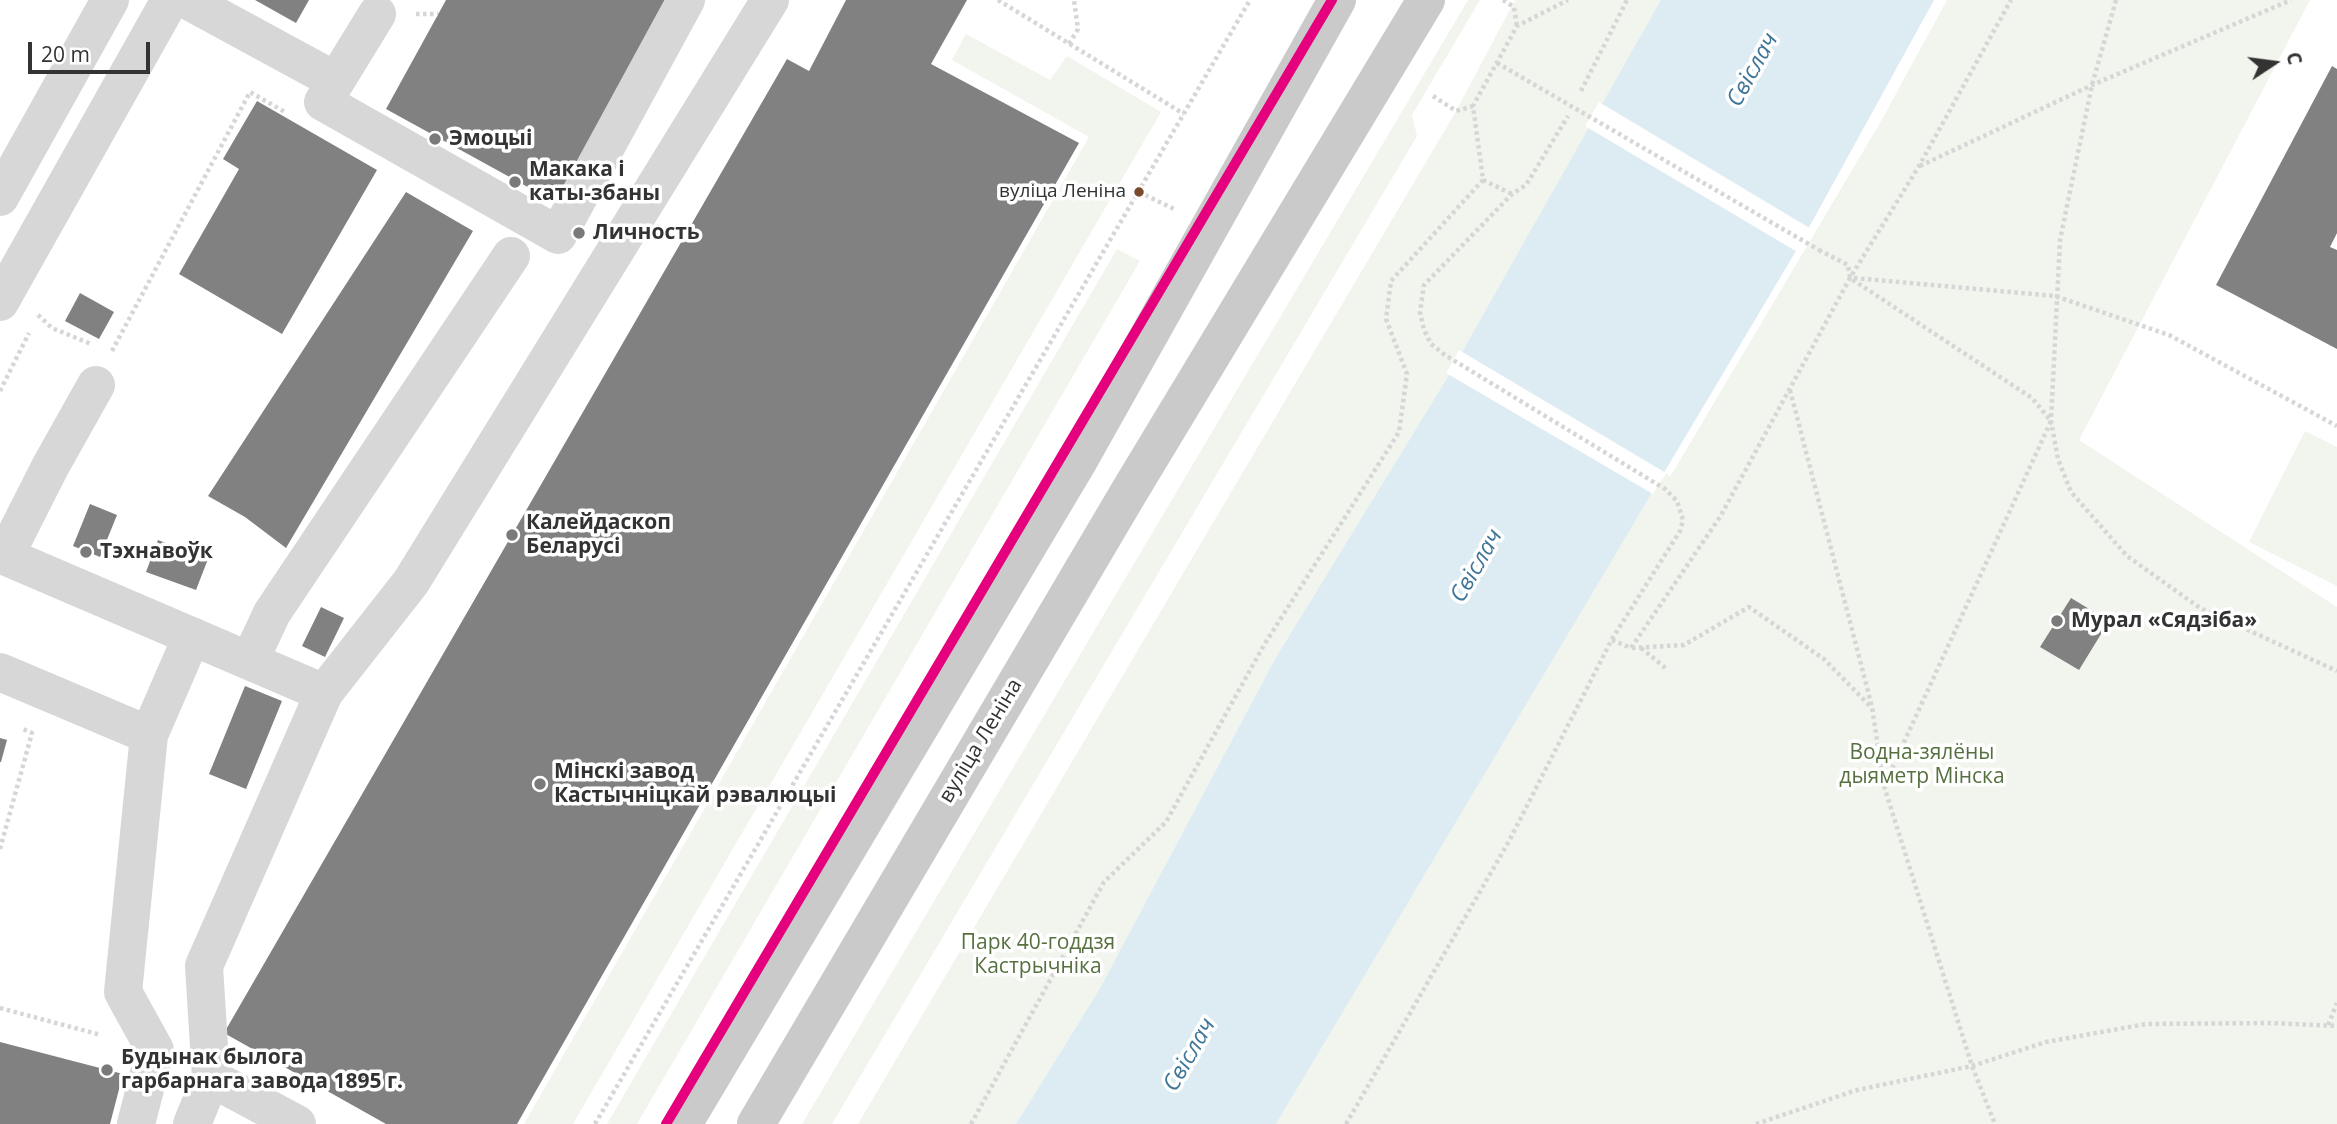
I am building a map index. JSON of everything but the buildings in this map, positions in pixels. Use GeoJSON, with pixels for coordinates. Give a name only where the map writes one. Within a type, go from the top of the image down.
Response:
{"type":"FeatureCollection","features":[{"type":"Feature","properties":{"kind":"main road"},"geometry":{"type":"LineString","coordinates":[[682,1124],[1079,460],[1338,0]]}},
{"type":"Feature","properties":{"kind":"main road","name":"вуліца Леніна"},"geometry":{"type":"LineString","coordinates":[[756,1124],[1081,573],[1426,0]]}},
{"type":"Feature","properties":{"kind":"street"},"geometry":{"type":"LineString","coordinates":[[0,197],[110,0]]}},
{"type":"Feature","properties":{"kind":"street"},"geometry":{"type":"LineString","coordinates":[[0,302],[170,0]]}},
{"type":"Feature","properties":{"kind":"street"},"geometry":{"type":"LineString","coordinates":[[187,0],[336,81]]}},
{"type":"Feature","properties":{"kind":"street"},"geometry":{"type":"LineString","coordinates":[[377,14],[323,102],[558,235],[686,0]]}},
{"type":"Feature","properties":{"kind":"street"},"geometry":{"type":"LineString","coordinates":[[192,1124],[211,1078],[204,966],[324,694],[411,582],[770,0]]}},
{"type":"Feature","properties":{"kind":"street"},"geometry":{"type":"LineString","coordinates":[[250,660],[272,613],[511,256]]}},
{"type":"Feature","properties":{"kind":"street"},"geometry":{"type":"LineString","coordinates":[[96,386],[2,555],[324,694]]}},
{"type":"Feature","properties":{"kind":"street"},"geometry":{"type":"LineString","coordinates":[[136,1124],[155,1050],[124,992],[149,735],[192,636]]}},
{"type":"Feature","properties":{"kind":"street"},"geometry":{"type":"LineString","coordinates":[[0,672],[149,735]]}},
{"type":"Feature","properties":{"kind":"street"},"geometry":{"type":"LineString","coordinates":[[211,1078],[297,1124]]}},
{"type":"Feature","properties":{"kind":"path"},"geometry":{"type":"LineString","coordinates":[[998,0],[1184,114]]}},
{"type":"Feature","properties":{"kind":"path"},"geometry":{"type":"LineString","coordinates":[[1069,44],[1078,29],[1074,0]]}},
{"type":"Feature","properties":{"kind":"path"},"geometry":{"type":"LineString","coordinates":[[595,1124],[1250,0]]}},
{"type":"Feature","properties":{"kind":"path"},"geometry":{"type":"LineString","coordinates":[[1503,0],[1514,7],[1517,26]]}},
{"type":"Feature","properties":{"kind":"path"},"geometry":{"type":"LineString","coordinates":[[1483,180],[1473,106],[1517,26],[1568,0]]}},
{"type":"Feature","properties":{"kind":"path"},"geometry":{"type":"LineString","coordinates":[[1581,91],[1627,0]]}},
{"type":"Feature","properties":{"kind":"path"},"geometry":{"type":"LineString","coordinates":[[1631,648],[1720,517],[1850,278],[1919,166],[2011,0]]}},
{"type":"Feature","properties":{"kind":"path"},"geometry":{"type":"LineString","coordinates":[[2116,0],[2092,85],[2060,240],[2055,296],[2051,421],[2058,459],[2071,492],[2127,556],[2200,608],[2337,671]]}},
{"type":"Feature","properties":{"kind":"path"},"geometry":{"type":"LineString","coordinates":[[1919,166],[2092,85],[2291,0]]}},
{"type":"Feature","properties":{"kind":"path"},"geometry":{"type":"LineString","coordinates":[[1497,63],[1848,265],[1850,278],[2032,398],[2051,421]]}},
{"type":"Feature","properties":{"kind":"path"},"geometry":{"type":"LineString","coordinates":[[38,315],[52,328],[112,352],[250,92],[297,119]]}},
{"type":"Feature","properties":{"kind":"path"},"geometry":{"type":"LineString","coordinates":[[1433,96],[1456,110],[1473,106]]}},
{"type":"Feature","properties":{"kind":"path"},"geometry":{"type":"LineString","coordinates":[[1346,1124],[1508,843],[1612,639],[1680,531],[1682,520],[1677,501],[1659,485],[1445,355],[1431,344],[1424,330],[1420,312],[1424,285],[1512,194],[1526,185],[1568,116]]}},
{"type":"Feature","properties":{"kind":"path"},"geometry":{"type":"LineString","coordinates":[[1483,180],[1512,194]]}},
{"type":"Feature","properties":{"kind":"path"},"geometry":{"type":"LineString","coordinates":[[971,1124],[1104,882],[1166,822],[1264,645],[1399,432],[1408,374],[1386,319],[1391,281],[1483,180]]}},
{"type":"Feature","properties":{"kind":"path"},"geometry":{"type":"LineString","coordinates":[[1850,278],[2055,296],[2169,335],[2337,426]]}},
{"type":"Feature","properties":{"kind":"path"},"geometry":{"type":"LineString","coordinates":[[1790,390],[1871,708],[1884,786],[1972,1066],[1995,1124]]}},
{"type":"Feature","properties":{"kind":"path"},"geometry":{"type":"LineString","coordinates":[[1884,786],[2051,421]]}},
{"type":"Feature","properties":{"kind":"path"},"geometry":{"type":"LineString","coordinates":[[1612,639],[1631,648],[1684,645],[1749,607],[1824,659],[1871,708]]}},
{"type":"Feature","properties":{"kind":"path"},"geometry":{"type":"LineString","coordinates":[[1641,648],[1668,670]]}},
{"type":"Feature","properties":{"kind":"path"},"geometry":{"type":"LineString","coordinates":[[0,849],[32,733],[11,724]]}},
{"type":"Feature","properties":{"kind":"path"},"geometry":{"type":"LineString","coordinates":[[2328,1025],[2337,1003]]}},
{"type":"Feature","properties":{"kind":"path"},"geometry":{"type":"LineString","coordinates":[[0,1009],[155,1050]]}},
{"type":"Feature","properties":{"kind":"path"},"geometry":{"type":"LineString","coordinates":[[1756,1124],[1857,1090],[1972,1066],[2046,1042],[2146,1024],[2337,1026]]}},
{"type":"Feature","properties":{"kind":"green space"},"geometry":{"type":"Polygon","coordinates":[[[1468,0],[1480,0],[1412,115],[1417,136],[832,1124],[802,1124],[1468,0]]]}},
{"type":"Feature","properties":{"kind":"green space","name":"Парк 40-годдзя Кастрычніка"},"geometry":{"type":"Polygon","coordinates":[[[1515,0],[1662,0],[1449,375],[1275,659],[1099,990],[1016,1124],[858,1124],[1455,113],[1515,0]]]}},
{"type":"Feature","properties":{"kind":"green space","name":"Водна-зялёны дыяметр Мінска"},"geometry":{"type":"Polygon","coordinates":[[[1947,0],[2310,0],[2079,440],[2337,607],[2337,1124],[1276,1124],[1640,510],[1667,473],[1670,477],[1880,123],[1947,0]]]}},
{"type":"Feature","properties":{"kind":"green space"},"geometry":{"type":"Polygon","coordinates":[[[966,34],[1050,80],[1067,56],[1161,112],[573,1124],[524,1124],[1089,137],[952,60],[966,34]]]}},
{"type":"Feature","properties":{"kind":"green space"},"geometry":{"type":"Polygon","coordinates":[[[1117,249],[1140,261],[637,1124],[607,1124],[1117,249]]]}},
{"type":"Feature","properties":{"kind":"green space"},"geometry":{"type":"Polygon","coordinates":[[[2305,431],[2337,447],[2337,586],[2249,542],[2305,431]]]}},
{"type":"Feature","properties":{"kind":"water","name":"Свіслач"},"geometry":{"type":"Polygon","coordinates":[[[1661,0],[1934,0],[1796,251],[1276,1124],[1016,1124],[1099,990],[1275,659],[1449,375],[1661,0]]]}},
{"type":"Feature","properties":{"kind":"pier"},"geometry":{"type":"Polygon","coordinates":[[[1599,102],[1813,230],[1799,253],[1585,126],[1599,102]]]}},
{"type":"Feature","properties":{"kind":"pier"},"geometry":{"type":"Polygon","coordinates":[[[1459,350],[1666,473],[1653,494],[1446,373],[1459,350]]]}},
{"type":"Feature","properties":{"kind":"transit line"},"geometry":{"type":"LineString","coordinates":[[666,1124],[1332,0]]}},
{"type":"Feature","properties":{"kind":"place","name":"Эмоцыі"},"geometry":{"type":"Point","coordinates":[435,139]}},
{"type":"Feature","properties":{"kind":"place","name":"Макака і каты-збаны"},"geometry":{"type":"Point","coordinates":[515,182]}},
{"type":"Feature","properties":{"kind":"place","name":"вуліца Леніна"},"geometry":{"type":"Point","coordinates":[1139,192]}},
{"type":"Feature","properties":{"kind":"place","name":"Личность"},"geometry":{"type":"Point","coordinates":[579,233]}},
{"type":"Feature","properties":{"kind":"place","name":"Калейдаскоп Беларусі"},"geometry":{"type":"Point","coordinates":[512,535]}},
{"type":"Feature","properties":{"kind":"place","name":"Тэхнавоўк"},"geometry":{"type":"Point","coordinates":[86,552]}},
{"type":"Feature","properties":{"kind":"place","name":"Мурал «Сядзіба»"},"geometry":{"type":"Point","coordinates":[2057,621]}},
{"type":"Feature","properties":{"kind":"place","name":"Мінскі завод Кастычніцкай рэвалюцыі"},"geometry":{"type":"Point","coordinates":[540,784]}},
{"type":"Feature","properties":{"kind":"place","name":"Будынак былога гарбарнага завода 1895 г."},"geometry":{"type":"Point","coordinates":[107,1070]}}]}
